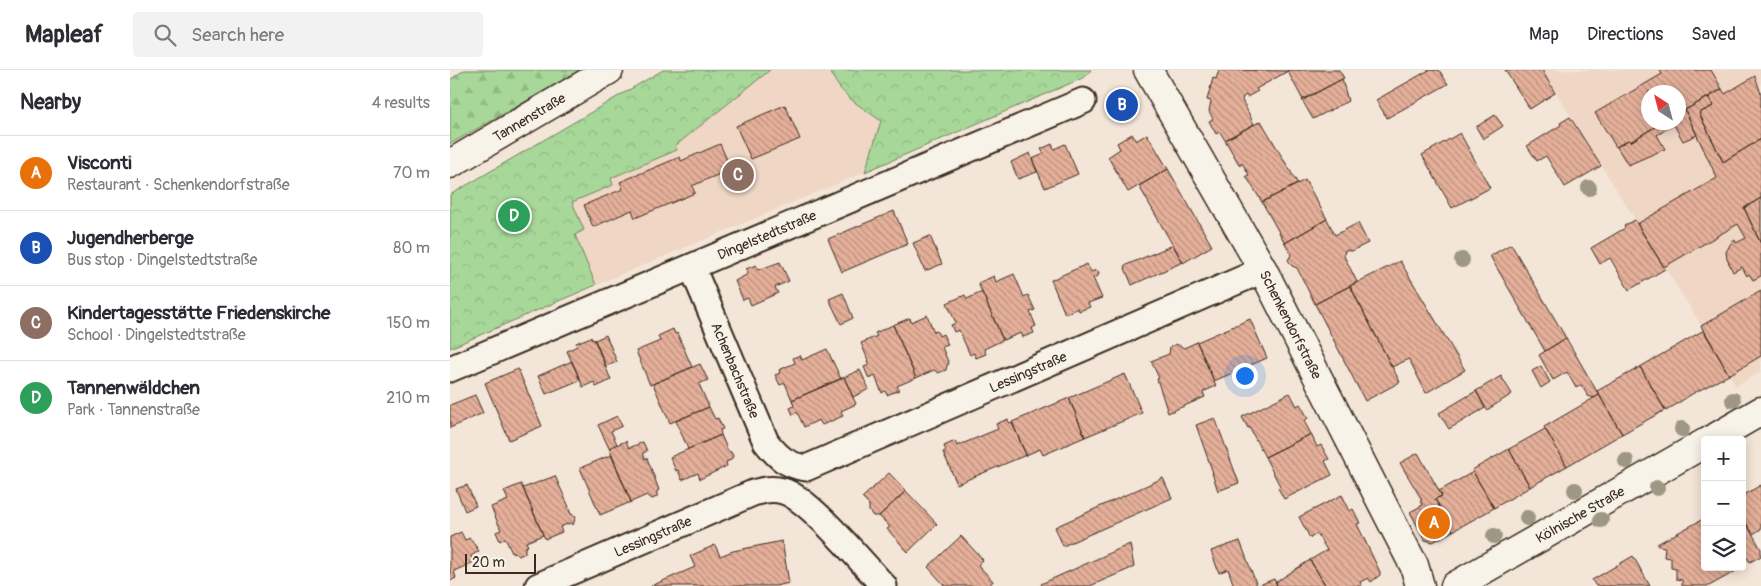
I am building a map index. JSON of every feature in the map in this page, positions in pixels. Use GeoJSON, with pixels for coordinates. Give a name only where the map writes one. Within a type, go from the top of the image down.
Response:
{"type":"FeatureCollection","features":[{"type":"Feature","properties":{"kind":"street","name":"Tannenstraße"},"geometry":{"type":"LineString","coordinates":[[450,164],[609,70]]}},
{"type":"Feature","properties":{"kind":"street","name":"Schenkendorfstraße"},"geometry":{"type":"LineString","coordinates":[[1151,71],[1263,270],[1414,565],[1420,586]]}},
{"type":"Feature","properties":{"kind":"street","name":"Dingelstedtstraße"},"geometry":{"type":"LineString","coordinates":[[450,369],[1083,101]]}},
{"type":"Feature","properties":{"kind":"street","name":"Achenbachstraße"},"geometry":{"type":"LineString","coordinates":[[692,267],[766,442],[777,456],[792,466]]}},
{"type":"Feature","properties":{"kind":"street","name":"Lessingstraße"},"geometry":{"type":"LineString","coordinates":[[792,466],[806,468],[1263,270]]}},
{"type":"Feature","properties":{"kind":"street"},"geometry":{"type":"LineString","coordinates":[[1718,436],[1761,411]]}},
{"type":"Feature","properties":{"kind":"street","name":"Kölnische Straße"},"geometry":{"type":"LineString","coordinates":[[1455,586],[1701,445]]}},
{"type":"Feature","properties":{"kind":"street","name":"Lessingstraße"},"geometry":{"type":"LineString","coordinates":[[538,586],[753,493],[770,489],[785,491],[803,502],[817,514],[884,586]]}},
{"type":"Feature","properties":{"kind":"shaded area"},"geometry":{"type":"Polygon","coordinates":[[[770,70],[830,70],[845,96],[882,120],[865,172],[596,285],[575,234],[572,202],[613,185],[611,178],[677,150],[675,146],[770,70]]]}},
{"type":"Feature","properties":{"kind":"shaded area"},"geometry":{"type":"Polygon","coordinates":[[[1542,70],[1761,70],[1761,372],[1736,386],[1704,330],[1542,70]]]}},
{"type":"Feature","properties":{"kind":"green space"},"geometry":{"type":"Polygon","coordinates":[[[464,70],[581,70],[450,144],[450,80],[464,70]]]}},
{"type":"Feature","properties":{"kind":"green space"},"geometry":{"type":"Polygon","coordinates":[[[663,70],[770,70],[675,146],[677,150],[611,178],[613,185],[572,202],[584,230],[575,235],[596,285],[450,348],[450,195],[663,70]]]}},
{"type":"Feature","properties":{"kind":"green space"},"geometry":{"type":"Polygon","coordinates":[[[830,70],[1091,70],[1085,77],[865,172],[881,121],[845,94],[830,70]]]}},
{"type":"Feature","properties":{"kind":"building"},"geometry":{"type":"Polygon","coordinates":[[[1219,70],[1288,71],[1256,89],[1258,91],[1243,97],[1242,100],[1254,124],[1225,140],[1220,132],[1216,134],[1209,121],[1213,119],[1209,111],[1211,101],[1207,100],[1213,78],[1216,79],[1219,70]]]}},
{"type":"Feature","properties":{"kind":"building"},"geometry":{"type":"Polygon","coordinates":[[[1287,70],[1339,70],[1344,78],[1303,100],[1287,70]]]}},
{"type":"Feature","properties":{"kind":"building"},"geometry":{"type":"Polygon","coordinates":[[[1429,70],[1439,70],[1448,84],[1387,118],[1376,100],[1429,70]]]}},
{"type":"Feature","properties":{"kind":"building"},"geometry":{"type":"Polygon","coordinates":[[[1505,70],[1542,70],[1555,93],[1530,109],[1505,70]]]}},
{"type":"Feature","properties":{"kind":"building"},"geometry":{"type":"Polygon","coordinates":[[[1660,70],[1711,70],[1722,89],[1686,109],[1686,85],[1643,85],[1662,74],[1660,70]]]}},
{"type":"Feature","properties":{"kind":"building"},"geometry":{"type":"Polygon","coordinates":[[[1755,76],[1761,94],[1761,139],[1723,162],[1699,113],[1713,106],[1709,97],[1722,89],[1725,94],[1755,76]]]}},
{"type":"Feature","properties":{"kind":"building"},"geometry":{"type":"Polygon","coordinates":[[[1342,79],[1348,101],[1313,119],[1302,100],[1342,79]]]}},
{"type":"Feature","properties":{"kind":"building"},"geometry":{"type":"Polygon","coordinates":[[[1641,86],[1641,130],[1650,130],[1630,142],[1628,140],[1616,147],[1595,113],[1641,86]]]}},
{"type":"Feature","properties":{"kind":"building"},"geometry":{"type":"Polygon","coordinates":[[[1709,97],[1713,106],[1699,113],[1723,162],[1761,139],[1761,198],[1744,208],[1761,244],[1761,276],[1753,280],[1749,274],[1747,276],[1742,267],[1733,272],[1727,259],[1726,252],[1731,243],[1735,240],[1736,243],[1746,238],[1738,224],[1664,267],[1637,224],[1717,178],[1686,109],[1709,97]]]}},
{"type":"Feature","properties":{"kind":"building"},"geometry":{"type":"Polygon","coordinates":[[[785,105],[800,139],[751,159],[736,126],[785,105]]]}},
{"type":"Feature","properties":{"kind":"building"},"geometry":{"type":"Polygon","coordinates":[[[1686,112],[1697,135],[1683,141],[1677,130],[1686,130],[1686,112]]]}},
{"type":"Feature","properties":{"kind":"building"},"geometry":{"type":"Polygon","coordinates":[[[1495,115],[1503,126],[1483,139],[1476,127],[1495,115]]]}},
{"type":"Feature","properties":{"kind":"building"},"geometry":{"type":"Polygon","coordinates":[[[1570,117],[1601,166],[1565,187],[1546,156],[1537,161],[1527,146],[1561,125],[1560,123],[1570,117]]]}},
{"type":"Feature","properties":{"kind":"building"},"geometry":{"type":"Polygon","coordinates":[[[1261,121],[1298,184],[1262,202],[1246,176],[1249,175],[1242,163],[1240,166],[1225,140],[1261,121]]]}},
{"type":"Feature","properties":{"kind":"building"},"geometry":{"type":"Polygon","coordinates":[[[1650,130],[1666,130],[1657,135],[1665,149],[1628,165],[1617,147],[1628,140],[1630,142],[1650,130]]]}},
{"type":"Feature","properties":{"kind":"building"},"geometry":{"type":"Polygon","coordinates":[[[1460,133],[1490,188],[1452,208],[1422,155],[1460,133]]]}},
{"type":"Feature","properties":{"kind":"building"},"geometry":{"type":"Polygon","coordinates":[[[1132,134],[1136,141],[1147,134],[1168,169],[1128,192],[1108,157],[1120,149],[1117,143],[1132,134]]]}},
{"type":"Feature","properties":{"kind":"building"},"geometry":{"type":"Polygon","coordinates":[[[720,144],[731,169],[692,186],[695,193],[635,218],[632,210],[593,227],[584,205],[623,189],[620,182],[680,157],[681,161],[720,144]]]}},
{"type":"Feature","properties":{"kind":"building"},"geometry":{"type":"Polygon","coordinates":[[[1052,144],[1054,149],[1065,144],[1078,174],[1045,188],[1032,159],[1044,154],[1041,149],[1052,144]]]}},
{"type":"Feature","properties":{"kind":"building"},"geometry":{"type":"Polygon","coordinates":[[[1030,153],[1037,172],[1018,179],[1011,162],[1030,153]]]}},
{"type":"Feature","properties":{"kind":"building"},"geometry":{"type":"Polygon","coordinates":[[[1168,169],[1212,246],[1183,263],[1139,186],[1168,169]]]}},
{"type":"Feature","properties":{"kind":"building"},"geometry":{"type":"Polygon","coordinates":[[[1305,180],[1327,219],[1285,243],[1262,202],[1305,180]]]}},
{"type":"Feature","properties":{"kind":"building"},"geometry":{"type":"Polygon","coordinates":[[[1761,198],[1761,244],[1744,208],[1761,198]]]}},
{"type":"Feature","properties":{"kind":"building"},"geometry":{"type":"Polygon","coordinates":[[[894,211],[908,244],[842,272],[828,239],[894,211]]]}},
{"type":"Feature","properties":{"kind":"building"},"geometry":{"type":"Polygon","coordinates":[[[1327,219],[1335,235],[1358,223],[1368,243],[1352,251],[1345,250],[1344,256],[1357,282],[1315,304],[1297,268],[1292,266],[1288,260],[1291,255],[1285,243],[1327,219]]]}},
{"type":"Feature","properties":{"kind":"building"},"geometry":{"type":"Polygon","coordinates":[[[1635,220],[1665,269],[1629,290],[1610,258],[1600,264],[1591,248],[1635,220]]]}},
{"type":"Feature","properties":{"kind":"building"},"geometry":{"type":"Polygon","coordinates":[[[930,236],[942,264],[925,271],[913,243],[930,236]]]}},
{"type":"Feature","properties":{"kind":"building"},"geometry":{"type":"Polygon","coordinates":[[[1511,244],[1566,338],[1545,351],[1490,256],[1511,244]]]}},
{"type":"Feature","properties":{"kind":"building"},"geometry":{"type":"Polygon","coordinates":[[[1173,245],[1183,262],[1132,285],[1124,266],[1173,245]]]}},
{"type":"Feature","properties":{"kind":"building"},"geometry":{"type":"Polygon","coordinates":[[[1400,261],[1465,370],[1426,393],[1409,359],[1392,367],[1350,286],[1400,261]]]}},
{"type":"Feature","properties":{"kind":"building"},"geometry":{"type":"Polygon","coordinates":[[[780,262],[789,281],[775,287],[778,293],[751,305],[748,298],[743,300],[735,281],[748,274],[746,269],[756,265],[758,270],[780,262]]]}},
{"type":"Feature","properties":{"kind":"building"},"geometry":{"type":"Polygon","coordinates":[[[1087,264],[1091,272],[1096,270],[1099,272],[1098,276],[1093,278],[1102,298],[1088,303],[1090,307],[1079,311],[1078,308],[1065,314],[1051,280],[1087,264]]]}},
{"type":"Feature","properties":{"kind":"building"},"geometry":{"type":"Polygon","coordinates":[[[1014,274],[1024,297],[1028,295],[1035,310],[1030,312],[1036,326],[1032,328],[1034,333],[1023,337],[1021,333],[1003,340],[978,283],[994,276],[996,282],[1014,274]]]}},
{"type":"Feature","properties":{"kind":"building"},"geometry":{"type":"Polygon","coordinates":[[[1350,286],[1400,382],[1365,401],[1315,304],[1350,286]]]}},
{"type":"Feature","properties":{"kind":"building"},"geometry":{"type":"Polygon","coordinates":[[[1761,291],[1761,356],[1729,375],[1701,326],[1761,291]]]}},
{"type":"Feature","properties":{"kind":"building"},"geometry":{"type":"Polygon","coordinates":[[[982,292],[1003,340],[984,349],[986,354],[976,358],[974,353],[970,355],[959,330],[954,332],[951,325],[956,323],[947,303],[965,295],[967,299],[982,292]]]}},
{"type":"Feature","properties":{"kind":"building"},"geometry":{"type":"Polygon","coordinates":[[[843,293],[853,318],[841,324],[829,299],[843,293]]]}},
{"type":"Feature","properties":{"kind":"building"},"geometry":{"type":"Polygon","coordinates":[[[927,315],[934,332],[937,331],[939,336],[943,334],[948,345],[942,347],[949,364],[946,370],[938,373],[934,370],[916,378],[893,325],[910,318],[911,322],[927,315]]]}},
{"type":"Feature","properties":{"kind":"building"},"geometry":{"type":"Polygon","coordinates":[[[1250,319],[1267,358],[1214,381],[1197,342],[1250,319]]]}},
{"type":"Feature","properties":{"kind":"building"},"geometry":{"type":"Polygon","coordinates":[[[893,325],[916,378],[897,386],[899,390],[887,395],[885,391],[882,393],[875,376],[869,379],[864,367],[869,365],[868,360],[861,343],[877,336],[875,333],[893,325]]]}},
{"type":"Feature","properties":{"kind":"building"},"geometry":{"type":"Polygon","coordinates":[[[673,329],[675,334],[677,333],[692,367],[650,385],[636,351],[660,341],[658,336],[673,329]]]}},
{"type":"Feature","properties":{"kind":"building"},"geometry":{"type":"Polygon","coordinates":[[[1704,330],[1729,375],[1692,394],[1666,411],[1640,367],[1704,330]]]}},
{"type":"Feature","properties":{"kind":"building"},"geometry":{"type":"Polygon","coordinates":[[[606,335],[617,362],[606,366],[595,340],[606,335]]]}},
{"type":"Feature","properties":{"kind":"building"},"geometry":{"type":"Polygon","coordinates":[[[591,337],[592,340],[594,339],[611,380],[596,387],[594,382],[583,387],[567,351],[577,346],[576,343],[591,337]]]}},
{"type":"Feature","properties":{"kind":"building"},"geometry":{"type":"Polygon","coordinates":[[[1566,338],[1599,395],[1594,398],[1588,396],[1581,385],[1576,388],[1567,372],[1553,380],[1539,355],[1566,338]]]}},
{"type":"Feature","properties":{"kind":"building"},"geometry":{"type":"Polygon","coordinates":[[[1197,342],[1216,386],[1203,392],[1205,397],[1168,413],[1157,379],[1159,378],[1151,361],[1169,354],[1170,347],[1176,344],[1184,348],[1197,342]]]}},
{"type":"Feature","properties":{"kind":"building"},"geometry":{"type":"Polygon","coordinates":[[[827,349],[841,379],[792,400],[785,383],[780,385],[775,375],[780,373],[779,370],[795,363],[793,358],[800,355],[802,360],[827,349]]]}},
{"type":"Feature","properties":{"kind":"building"},"geometry":{"type":"Polygon","coordinates":[[[572,361],[580,380],[546,394],[538,376],[572,361]]]}},
{"type":"Feature","properties":{"kind":"building"},"geometry":{"type":"Polygon","coordinates":[[[700,364],[708,380],[699,384],[709,407],[670,423],[653,384],[700,364]]]}},
{"type":"Feature","properties":{"kind":"building"},"geometry":{"type":"Polygon","coordinates":[[[1541,366],[1550,382],[1541,388],[1532,371],[1541,366]]]}},
{"type":"Feature","properties":{"kind":"building"},"geometry":{"type":"Polygon","coordinates":[[[1640,367],[1665,410],[1622,434],[1597,391],[1640,367]]]}},
{"type":"Feature","properties":{"kind":"building"},"geometry":{"type":"Polygon","coordinates":[[[518,369],[542,426],[509,440],[485,383],[518,369]]]}},
{"type":"Feature","properties":{"kind":"building"},"geometry":{"type":"Polygon","coordinates":[[[860,370],[869,389],[853,397],[844,377],[860,370]]]}},
{"type":"Feature","properties":{"kind":"building"},"geometry":{"type":"Polygon","coordinates":[[[1125,374],[1142,413],[1085,437],[1069,398],[1125,374]]]}},
{"type":"Feature","properties":{"kind":"building"},"geometry":{"type":"Polygon","coordinates":[[[1501,376],[1512,394],[1487,410],[1476,391],[1501,376]]]}},
{"type":"Feature","properties":{"kind":"building"},"geometry":{"type":"Polygon","coordinates":[[[844,377],[856,404],[841,411],[843,416],[822,425],[819,420],[804,427],[797,412],[793,415],[790,408],[794,406],[792,400],[844,377]]]}},
{"type":"Feature","properties":{"kind":"building"},"geometry":{"type":"Polygon","coordinates":[[[1476,391],[1485,408],[1449,429],[1439,413],[1476,391]]]}},
{"type":"Feature","properties":{"kind":"building"},"geometry":{"type":"Polygon","coordinates":[[[1290,393],[1297,406],[1300,404],[1308,418],[1304,421],[1311,434],[1265,457],[1242,417],[1290,393]]]}},
{"type":"Feature","properties":{"kind":"building"},"geometry":{"type":"Polygon","coordinates":[[[475,395],[483,413],[450,428],[450,405],[475,395]]]}},
{"type":"Feature","properties":{"kind":"building"},"geometry":{"type":"Polygon","coordinates":[[[1599,395],[1622,434],[1567,466],[1544,427],[1599,395]]]}},
{"type":"Feature","properties":{"kind":"building"},"geometry":{"type":"Polygon","coordinates":[[[1069,398],[1085,437],[1043,455],[1040,449],[1026,455],[1012,422],[1069,398]]]}},
{"type":"Feature","properties":{"kind":"building"},"geometry":{"type":"Polygon","coordinates":[[[709,407],[715,419],[718,418],[723,429],[720,430],[721,435],[688,449],[676,421],[709,407]]]}},
{"type":"Feature","properties":{"kind":"building"},"geometry":{"type":"Polygon","coordinates":[[[617,416],[622,426],[611,431],[617,444],[609,448],[598,425],[617,416]]]}},
{"type":"Feature","properties":{"kind":"building"},"geometry":{"type":"Polygon","coordinates":[[[1215,418],[1239,483],[1218,491],[1196,425],[1215,418]]]}},
{"type":"Feature","properties":{"kind":"building"},"geometry":{"type":"Polygon","coordinates":[[[1008,419],[1009,423],[1012,422],[1026,455],[957,484],[943,452],[946,451],[944,446],[955,441],[957,446],[998,429],[996,424],[1008,419]]]}},
{"type":"Feature","properties":{"kind":"building"},"geometry":{"type":"Polygon","coordinates":[[[1545,429],[1567,466],[1530,487],[1509,449],[1545,429]]]}},
{"type":"Feature","properties":{"kind":"building"},"geometry":{"type":"Polygon","coordinates":[[[1311,434],[1317,447],[1321,445],[1329,459],[1325,461],[1332,475],[1284,499],[1278,488],[1280,486],[1265,457],[1311,434]]]}},
{"type":"Feature","properties":{"kind":"building"},"geometry":{"type":"Polygon","coordinates":[[[721,435],[728,451],[733,456],[731,460],[726,462],[727,466],[700,479],[698,473],[682,480],[670,457],[721,435]]]}},
{"type":"Feature","properties":{"kind":"building"},"geometry":{"type":"Polygon","coordinates":[[[626,441],[629,448],[643,442],[647,451],[643,453],[645,459],[647,458],[659,490],[657,491],[657,497],[652,499],[647,495],[631,502],[609,448],[626,441]]]}},
{"type":"Feature","properties":{"kind":"building"},"geometry":{"type":"Polygon","coordinates":[[[1509,449],[1530,487],[1494,508],[1472,470],[1509,449]]]}},
{"type":"Feature","properties":{"kind":"building"},"geometry":{"type":"Polygon","coordinates":[[[1418,453],[1442,496],[1435,499],[1453,531],[1433,542],[1425,540],[1410,512],[1423,505],[1420,501],[1422,500],[1400,463],[1418,453]]]}},
{"type":"Feature","properties":{"kind":"building"},"geometry":{"type":"Polygon","coordinates":[[[611,455],[631,502],[600,515],[580,468],[611,455]]]}},
{"type":"Feature","properties":{"kind":"building"},"geometry":{"type":"Polygon","coordinates":[[[1473,472],[1494,508],[1453,531],[1435,499],[1442,496],[1439,491],[1473,472]]]}},
{"type":"Feature","properties":{"kind":"building"},"geometry":{"type":"Polygon","coordinates":[[[889,473],[906,491],[879,516],[873,516],[869,511],[869,505],[862,498],[889,473]]]}},
{"type":"Feature","properties":{"kind":"building"},"geometry":{"type":"Polygon","coordinates":[[[555,476],[571,514],[576,516],[573,525],[570,523],[560,527],[562,532],[545,539],[523,488],[555,476]]]}},
{"type":"Feature","properties":{"kind":"building"},"geometry":{"type":"Polygon","coordinates":[[[1163,478],[1172,498],[1063,546],[1055,527],[1163,478]]]}},
{"type":"Feature","properties":{"kind":"building"},"geometry":{"type":"Polygon","coordinates":[[[521,484],[543,535],[526,542],[528,546],[525,547],[525,553],[519,556],[514,552],[512,553],[505,538],[500,541],[496,532],[501,530],[491,507],[508,500],[504,491],[521,484]]]}},
{"type":"Feature","properties":{"kind":"building"},"geometry":{"type":"Polygon","coordinates":[[[467,485],[476,506],[465,511],[456,489],[467,485]]]}},
{"type":"Feature","properties":{"kind":"building"},"geometry":{"type":"Polygon","coordinates":[[[1761,485],[1761,529],[1753,534],[1746,523],[1746,494],[1761,485]]]}},
{"type":"Feature","properties":{"kind":"building"},"geometry":{"type":"Polygon","coordinates":[[[906,491],[937,524],[908,552],[887,529],[890,527],[879,516],[906,491]]]}},
{"type":"Feature","properties":{"kind":"building"},"geometry":{"type":"Polygon","coordinates":[[[1342,495],[1350,511],[1353,509],[1360,523],[1357,524],[1380,572],[1380,575],[1371,582],[1368,578],[1360,582],[1362,586],[1326,586],[1310,560],[1327,550],[1317,534],[1310,538],[1299,517],[1342,495]]]}},
{"type":"Feature","properties":{"kind":"building"},"geometry":{"type":"Polygon","coordinates":[[[1701,520],[1701,571],[1736,571],[1709,586],[1682,586],[1682,580],[1676,579],[1676,569],[1671,568],[1671,558],[1664,557],[1665,547],[1658,546],[1657,544],[1701,520]]]}},
{"type":"Feature","properties":{"kind":"building"},"geometry":{"type":"Polygon","coordinates":[[[1746,523],[1761,549],[1761,556],[1750,562],[1747,558],[1746,523]]]}},
{"type":"Feature","properties":{"kind":"building"},"geometry":{"type":"Polygon","coordinates":[[[461,532],[465,540],[470,538],[479,551],[471,556],[474,562],[454,571],[456,578],[450,581],[450,537],[461,532]]]}},
{"type":"Feature","properties":{"kind":"building"},"geometry":{"type":"Polygon","coordinates":[[[961,536],[983,560],[978,565],[993,581],[989,586],[945,586],[928,567],[961,536]]]}},
{"type":"Feature","properties":{"kind":"building"},"geometry":{"type":"Polygon","coordinates":[[[782,541],[789,583],[776,586],[651,586],[695,567],[690,556],[715,545],[720,556],[733,551],[782,541]]]}},
{"type":"Feature","properties":{"kind":"building"},"geometry":{"type":"Polygon","coordinates":[[[1240,541],[1257,586],[1234,586],[1228,569],[1219,573],[1211,551],[1240,541]]]}},
{"type":"Feature","properties":{"kind":"building"},"geometry":{"type":"Polygon","coordinates":[[[1130,544],[1134,567],[1090,586],[1042,586],[1041,584],[1130,544]]]}},
{"type":"Feature","properties":{"kind":"building"},"geometry":{"type":"Polygon","coordinates":[[[1633,556],[1650,586],[1596,586],[1592,580],[1633,556]]]}},
{"type":"Feature","properties":{"kind":"building"},"geometry":{"type":"Polygon","coordinates":[[[1310,560],[1326,586],[1277,586],[1276,582],[1310,560]]]}},
{"type":"Feature","properties":{"kind":"building"},"geometry":{"type":"Polygon","coordinates":[[[1274,579],[1277,586],[1257,586],[1274,579]]]}},
{"type":"Feature","properties":{"kind":"place","name":"Jugendherberge"},"geometry":{"type":"Point","coordinates":[1122,105]}},
{"type":"Feature","properties":{"kind":"place","name":"Kindertagesstätte Friedenskirche"},"geometry":{"type":"Point","coordinates":[738,175]}},
{"type":"Feature","properties":{"kind":"place","name":"Tannenwäldchen"},"geometry":{"type":"Point","coordinates":[514,216]}},
{"type":"Feature","properties":{"kind":"place","name":"Visconti"},"geometry":{"type":"Point","coordinates":[1434,523]}}]}
